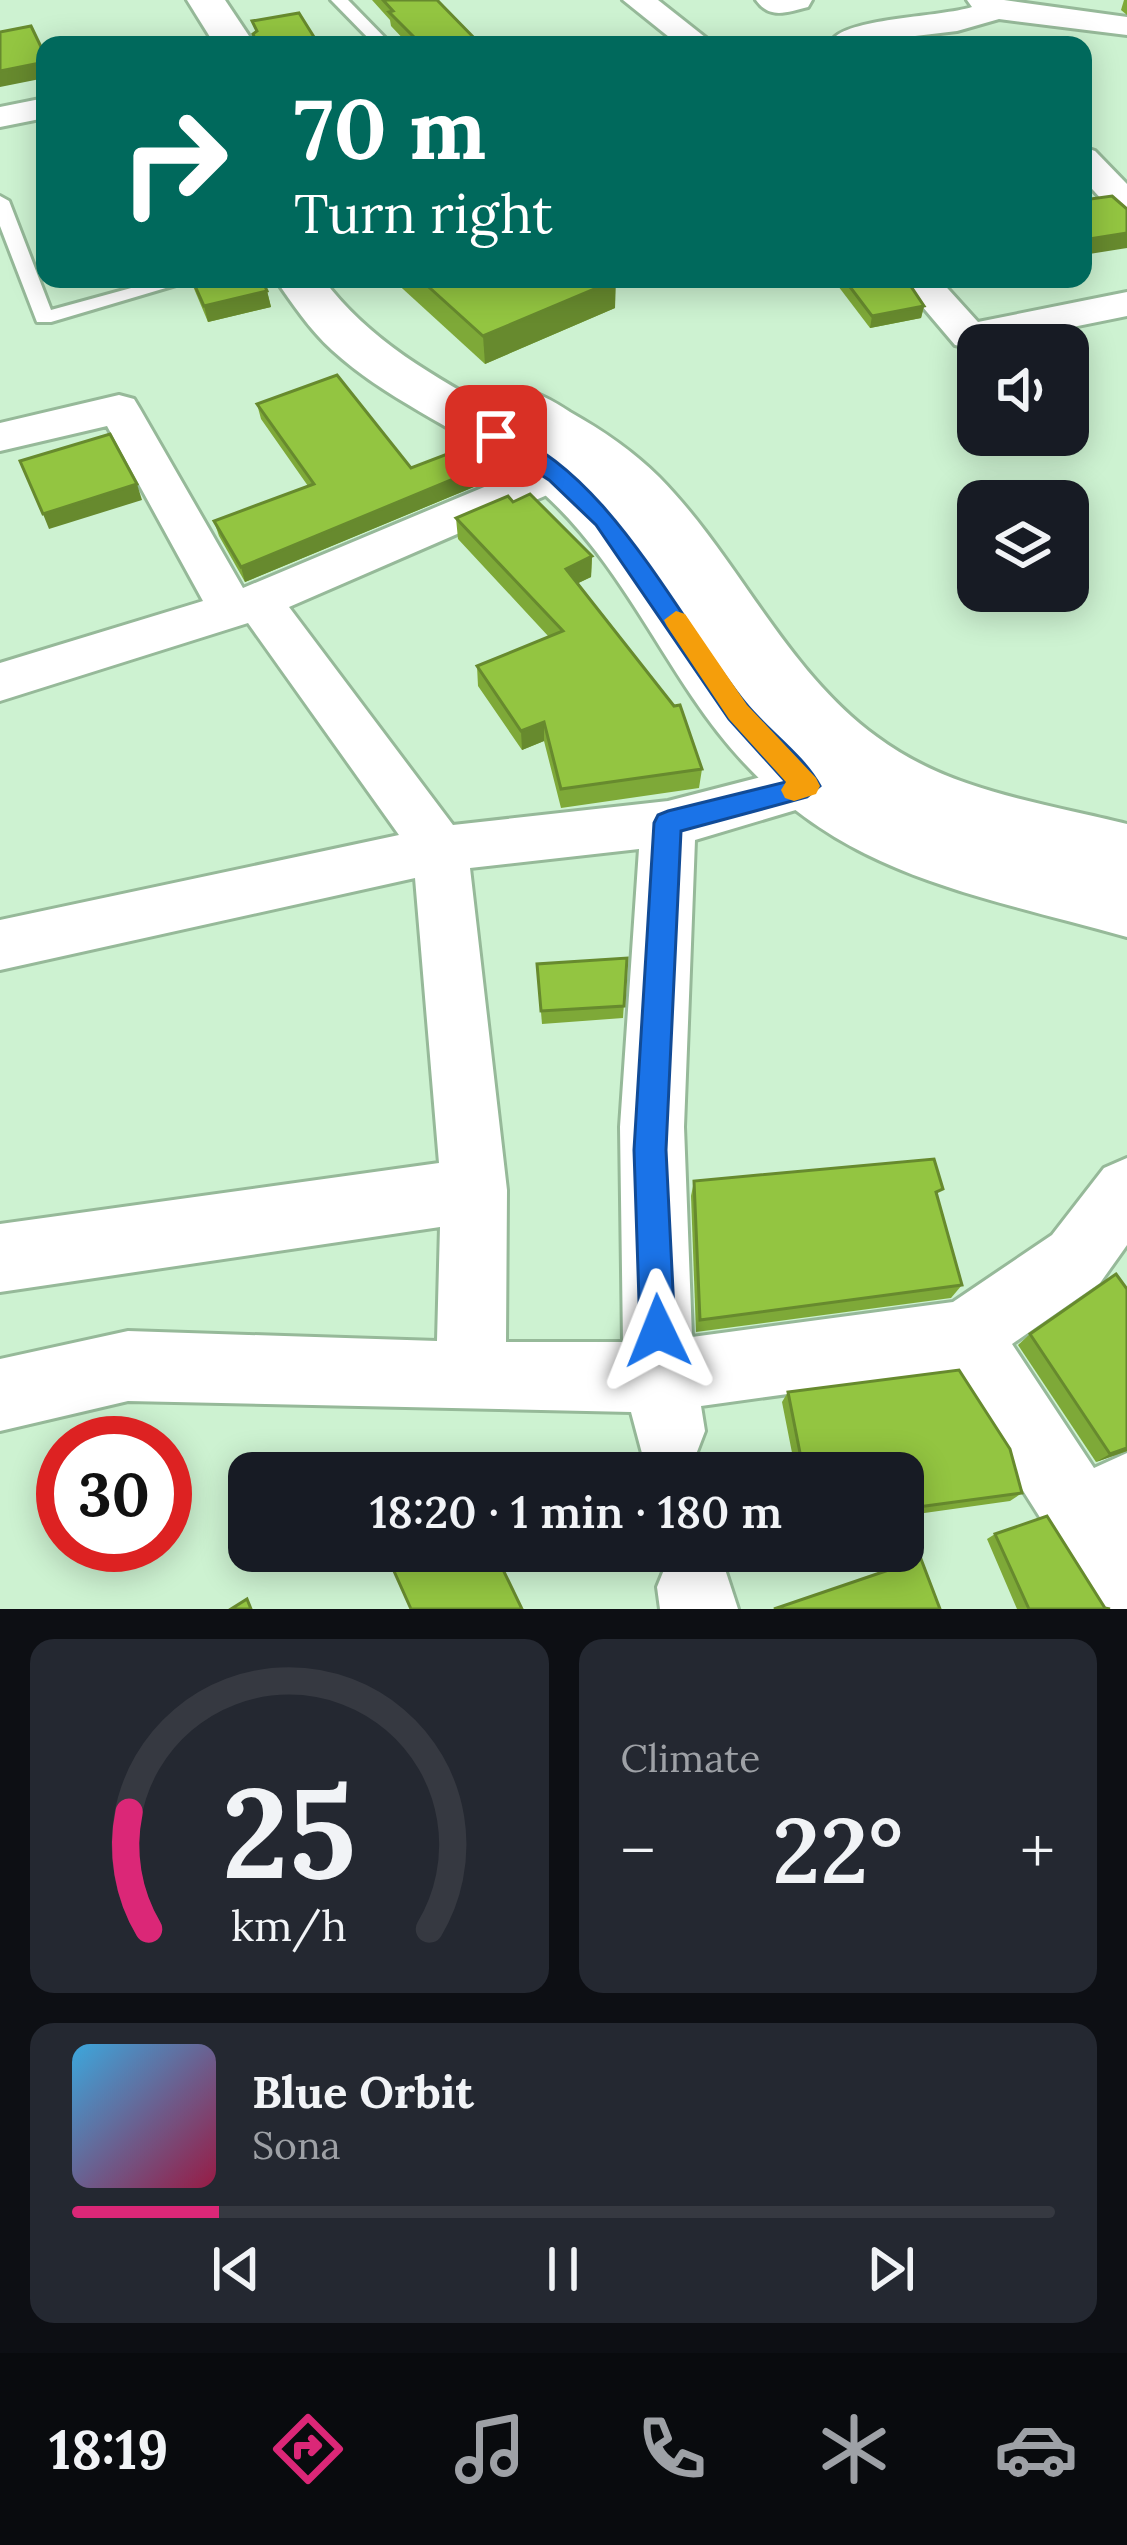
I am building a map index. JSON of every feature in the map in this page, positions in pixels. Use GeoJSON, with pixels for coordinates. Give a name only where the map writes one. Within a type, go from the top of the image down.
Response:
{"type":"FeatureCollection","features":[{"type":"Feature","properties":{"kind":"main road"},"geometry":{"type":"LineString","coordinates":[[167,0],[188,36]]}},
{"type":"Feature","properties":{"kind":"main road"},"geometry":{"type":"LineString","coordinates":[[206,0],[229,36]]}},
{"type":"Feature","properties":{"kind":"main road"},"geometry":{"type":"LineString","coordinates":[[305,288],[329,321],[371,356],[650,502],[789,690],[851,754],[893,782],[946,801],[1127,852]]}},
{"type":"Feature","properties":{"kind":"main road"},"geometry":{"type":"LineString","coordinates":[[357,288],[409,336],[580,465],[604,520],[738,712],[807,786],[865,826],[949,857],[1127,907]]}},
{"type":"Feature","properties":{"kind":"street"},"geometry":{"type":"LineString","coordinates":[[638,0],[687,36]]}},
{"type":"Feature","properties":{"kind":"street"},"geometry":{"type":"LineString","coordinates":[[771,0],[776,5],[797,0]]}},
{"type":"Feature","properties":{"kind":"street"},"geometry":{"type":"LineString","coordinates":[[864,36],[979,19],[1127,26]]}},
{"type":"Feature","properties":{"kind":"street"},"geometry":{"type":"LineString","coordinates":[[0,117],[36,110]]}},
{"type":"Feature","properties":{"kind":"street"},"geometry":{"type":"LineString","coordinates":[[1092,168],[1127,205]]}},
{"type":"Feature","properties":{"kind":"street"},"geometry":{"type":"LineString","coordinates":[[926,288],[969,336],[1127,304]]}},
{"type":"Feature","properties":{"kind":"street"},"geometry":{"type":"LineString","coordinates":[[1067,288],[1087,311]]}},
{"type":"Feature","properties":{"kind":"street"},"geometry":{"type":"LineString","coordinates":[[0,437],[119,409],[245,605],[440,849],[474,1190],[471,1377]]}},
{"type":"Feature","properties":{"kind":"street"},"geometry":{"type":"LineString","coordinates":[[0,682],[245,605],[580,465]]}},
{"type":"Feature","properties":{"kind":"street"},"geometry":{"type":"LineString","coordinates":[[0,944],[440,849],[668,823],[807,786]]}},
{"type":"Feature","properties":{"kind":"street"},"geometry":{"type":"LineString","coordinates":[[664,1404],[650,1150],[668,823]]}},
{"type":"Feature","properties":{"kind":"street"},"geometry":{"type":"LineString","coordinates":[[0,1258],[474,1190]]}},
{"type":"Feature","properties":{"kind":"street"},"geometry":{"type":"LineString","coordinates":[[0,1395],[128,1366],[471,1377],[664,1404],[965,1335],[1076,1259],[1127,1190]]}},
{"type":"Feature","properties":{"kind":"street"},"geometry":{"type":"LineString","coordinates":[[965,1335],[1104,1502],[1127,1585]]}},
{"type":"Feature","properties":{"kind":"lane"},"geometry":{"type":"LineString","coordinates":[[339,0],[375,36]]}},
{"type":"Feature","properties":{"kind":"lane"},"geometry":{"type":"LineString","coordinates":[[0,201],[44,318],[153,288]]}},
{"type":"Feature","properties":{"kind":"building"},"geometry":{"type":"Polygon","coordinates":[[[383,0],[437,0],[472,36],[413,36],[389,12],[393,11],[383,0]]]}},
{"type":"Feature","properties":{"kind":"building"},"geometry":{"type":"Polygon","coordinates":[[[299,13],[313,36],[254,36],[257,31],[252,21],[299,13]]]}},
{"type":"Feature","properties":{"kind":"building"},"geometry":{"type":"Polygon","coordinates":[[[31,26],[36,64],[0,71],[0,32],[31,26]]]}},
{"type":"Feature","properties":{"kind":"building"},"geometry":{"type":"Polygon","coordinates":[[[1112,196],[1127,209],[1127,233],[1092,239],[1092,199],[1112,196]]]}},
{"type":"Feature","properties":{"kind":"building"},"geometry":{"type":"Polygon","coordinates":[[[196,288],[267,291],[204,306],[196,288]]]}},
{"type":"Feature","properties":{"kind":"building"},"geometry":{"type":"Polygon","coordinates":[[[430,288],[597,288],[483,336],[430,288]]]}},
{"type":"Feature","properties":{"kind":"building"},"geometry":{"type":"Polygon","coordinates":[[[851,288],[912,288],[924,306],[872,316],[851,288]]]}},
{"type":"Feature","properties":{"kind":"building"},"geometry":{"type":"Polygon","coordinates":[[[337,375],[411,468],[463,448],[480,468],[241,567],[214,521],[314,484],[257,404],[337,375]]]}},
{"type":"Feature","properties":{"kind":"building"},"geometry":{"type":"Polygon","coordinates":[[[110,434],[137,484],[43,514],[20,461],[110,434]]]}},
{"type":"Feature","properties":{"kind":"building"},"geometry":{"type":"Polygon","coordinates":[[[530,494],[592,556],[566,569],[674,706],[680,705],[702,769],[561,789],[544,722],[521,731],[477,666],[563,631],[456,518],[508,496],[513,502],[530,494]]]}},
{"type":"Feature","properties":{"kind":"building"},"geometry":{"type":"Polygon","coordinates":[[[627,958],[624,1006],[541,1011],[537,964],[627,958]]]}},
{"type":"Feature","properties":{"kind":"building"},"geometry":{"type":"Polygon","coordinates":[[[934,1159],[943,1189],[936,1192],[962,1285],[700,1320],[694,1181],[934,1159]]]}},
{"type":"Feature","properties":{"kind":"building"},"geometry":{"type":"Polygon","coordinates":[[[1116,1274],[1127,1289],[1127,1448],[1110,1454],[1030,1334],[1116,1274]]]}},
{"type":"Feature","properties":{"kind":"building"},"geometry":{"type":"Polygon","coordinates":[[[959,1370],[1010,1449],[1022,1493],[924,1506],[924,1452],[800,1452],[788,1392],[959,1370]]]}},
{"type":"Feature","properties":{"kind":"building"},"geometry":{"type":"Polygon","coordinates":[[[1047,1516],[1110,1609],[1029,1609],[995,1534],[1047,1516]]]}},
{"type":"Feature","properties":{"kind":"building"},"geometry":{"type":"Polygon","coordinates":[[[924,1567],[940,1609],[774,1609],[883,1572],[924,1572],[924,1567]]]}},
{"type":"Feature","properties":{"kind":"building"},"geometry":{"type":"Polygon","coordinates":[[[394,1572],[504,1572],[522,1609],[411,1609],[394,1572]]]}},
{"type":"Feature","properties":{"kind":"building"},"geometry":{"type":"Polygon","coordinates":[[[247,1599],[251,1609],[231,1609],[247,1599]]]}},
{"type":"Feature","properties":{"kind":"slow traffic"},"geometry":{"type":"LineString","coordinates":[[676,620],[738,712],[807,786],[794,790]]}},
{"type":"Feature","properties":{"kind":"route"},"geometry":{"type":"LineString","coordinates":[[496,436],[556,475],[604,520],[738,712],[807,786],[668,823],[650,1150],[658,1331]]}}]}
